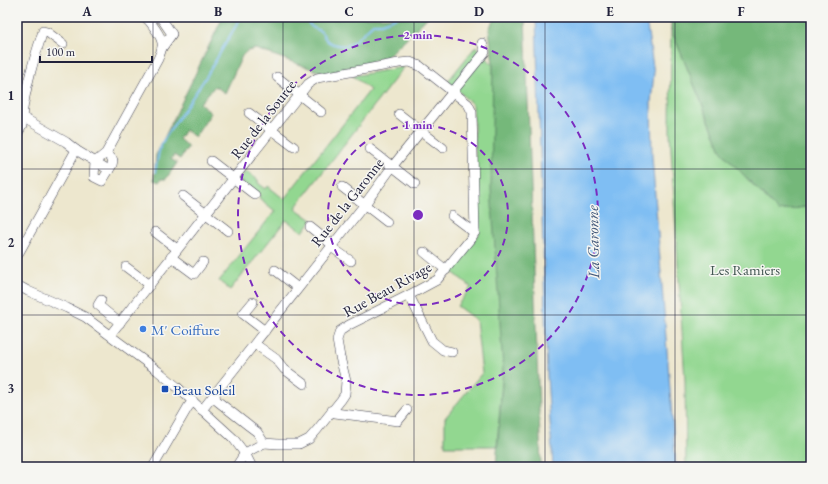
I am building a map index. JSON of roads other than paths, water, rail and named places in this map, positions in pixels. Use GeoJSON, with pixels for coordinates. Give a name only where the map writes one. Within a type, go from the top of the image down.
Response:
{"type":"FeatureCollection","features":[{"type":"Feature","properties":{"kind":"street"},"geometry":{"type":"LineString","coordinates":[[106,152],[113,160],[112,165],[102,181],[94,177],[95,162],[106,152],[158,59],[162,48],[160,37],[147,18]]}},
{"type":"Feature","properties":{"kind":"street"},"geometry":{"type":"LineString","coordinates":[[17,134],[22,126],[20,115],[43,31],[47,32],[63,44]]}},
{"type":"Feature","properties":{"kind":"street","name":"Rue de la Garonne"},"geometry":{"type":"LineString","coordinates":[[202,410],[365,204],[420,131],[485,52],[482,43]]}},
{"type":"Feature","properties":{"kind":"street","name":"Rue de la Source"},"geometry":{"type":"LineString","coordinates":[[110,335],[308,84],[318,78],[410,62],[420,66],[453,91]]}},
{"type":"Feature","properties":{"kind":"street"},"geometry":{"type":"LineString","coordinates":[[277,77],[321,112]]}},
{"type":"Feature","properties":{"kind":"street"},"geometry":{"type":"LineString","coordinates":[[452,216],[475,232],[472,112],[468,104],[453,91]]}},
{"type":"Feature","properties":{"kind":"street"},"geometry":{"type":"LineString","coordinates":[[249,113],[294,147]]}},
{"type":"Feature","properties":{"kind":"street"},"geometry":{"type":"LineString","coordinates":[[399,114],[443,148]]}},
{"type":"Feature","properties":{"kind":"street"},"geometry":{"type":"LineString","coordinates":[[20,115],[66,142],[108,170]]}},
{"type":"Feature","properties":{"kind":"street"},"geometry":{"type":"LineString","coordinates":[[370,149],[415,184]]}},
{"type":"Feature","properties":{"kind":"street"},"geometry":{"type":"LineString","coordinates":[[17,256],[76,150]]}},
{"type":"Feature","properties":{"kind":"street"},"geometry":{"type":"LineString","coordinates":[[211,161],[256,195]]}},
{"type":"Feature","properties":{"kind":"street"},"geometry":{"type":"LineString","coordinates":[[342,187],[387,222]]}},
{"type":"Feature","properties":{"kind":"street"},"geometry":{"type":"LineString","coordinates":[[183,196],[228,231]]}},
{"type":"Feature","properties":{"kind":"street"},"geometry":{"type":"LineString","coordinates":[[310,227],[330,243],[334,249],[351,261]]}},
{"type":"Feature","properties":{"kind":"street"},"geometry":{"type":"LineString","coordinates":[[155,232],[178,249]]}},
{"type":"Feature","properties":{"kind":"street","name":"Rue Beau Rivage"},"geometry":{"type":"LineString","coordinates":[[264,443],[299,444],[309,439],[345,394],[346,381],[337,340],[340,331],[349,324],[437,280],[472,238],[475,232]]}},
{"type":"Feature","properties":{"kind":"street","name":"Rue Beau Rivage"},"geometry":{"type":"LineString","coordinates":[[424,252],[446,270]]}},
{"type":"Feature","properties":{"kind":"street"},"geometry":{"type":"LineString","coordinates":[[172,257],[194,274],[203,262]]}},
{"type":"Feature","properties":{"kind":"street"},"geometry":{"type":"LineString","coordinates":[[126,267],[150,285]]}},
{"type":"Feature","properties":{"kind":"street"},"geometry":{"type":"LineString","coordinates":[[275,270],[298,288]]}},
{"type":"Feature","properties":{"kind":"street"},"geometry":{"type":"LineString","coordinates":[[17,285],[85,317],[164,376],[233,438],[245,453],[252,467]]}},
{"type":"Feature","properties":{"kind":"street"},"geometry":{"type":"LineString","coordinates":[[409,295],[432,341],[443,350],[452,352]]}},
{"type":"Feature","properties":{"kind":"street"},"geometry":{"type":"LineString","coordinates":[[101,300],[98,305],[120,323]]}},
{"type":"Feature","properties":{"kind":"street"},"geometry":{"type":"LineString","coordinates":[[253,302],[243,314],[265,331]]}},
{"type":"Feature","properties":{"kind":"street"},"geometry":{"type":"LineString","coordinates":[[255,344],[276,359],[284,369],[304,384]]}},
{"type":"Feature","properties":{"kind":"street"},"geometry":{"type":"LineString","coordinates":[[215,395],[216,400],[257,432],[264,443],[245,453],[236,467]]}},
{"type":"Feature","properties":{"kind":"street"},"geometry":{"type":"LineString","coordinates":[[153,467],[188,406],[193,401]]}},
{"type":"Feature","properties":{"kind":"street"},"geometry":{"type":"LineString","coordinates":[[332,410],[335,413],[398,421],[407,410]]}},
{"type":"Feature","properties":{"kind":"water","name":"La Garonne"},"geometry":{"type":"Polygon","coordinates":[[[536,17],[648,17],[647,26],[654,73],[651,102],[652,156],[676,467],[553,467],[547,376],[536,17]]]}},
{"type":"Feature","properties":{"kind":"waterway"},"geometry":{"type":"LineString","coordinates":[[155,172],[159,151],[163,141],[206,77],[241,17]]}},
{"type":"Feature","properties":{"kind":"waterway"},"geometry":{"type":"LineString","coordinates":[[309,17],[309,24],[321,32],[329,42],[346,46],[355,41],[374,23],[382,23],[397,17]]}},
{"type":"Feature","properties":{"kind":"place","name":"M' Coiffure"},"geometry":{"type":"Point","coordinates":[143,329]}},
{"type":"Feature","properties":{"kind":"place","name":"Beau Soleil"},"geometry":{"type":"Point","coordinates":[165,389]}},
{"type":"Feature","properties":{"kind":"park label","name":"Les Ramiers"},"geometry":{"type":"Point","coordinates":[745,269]}}]}
